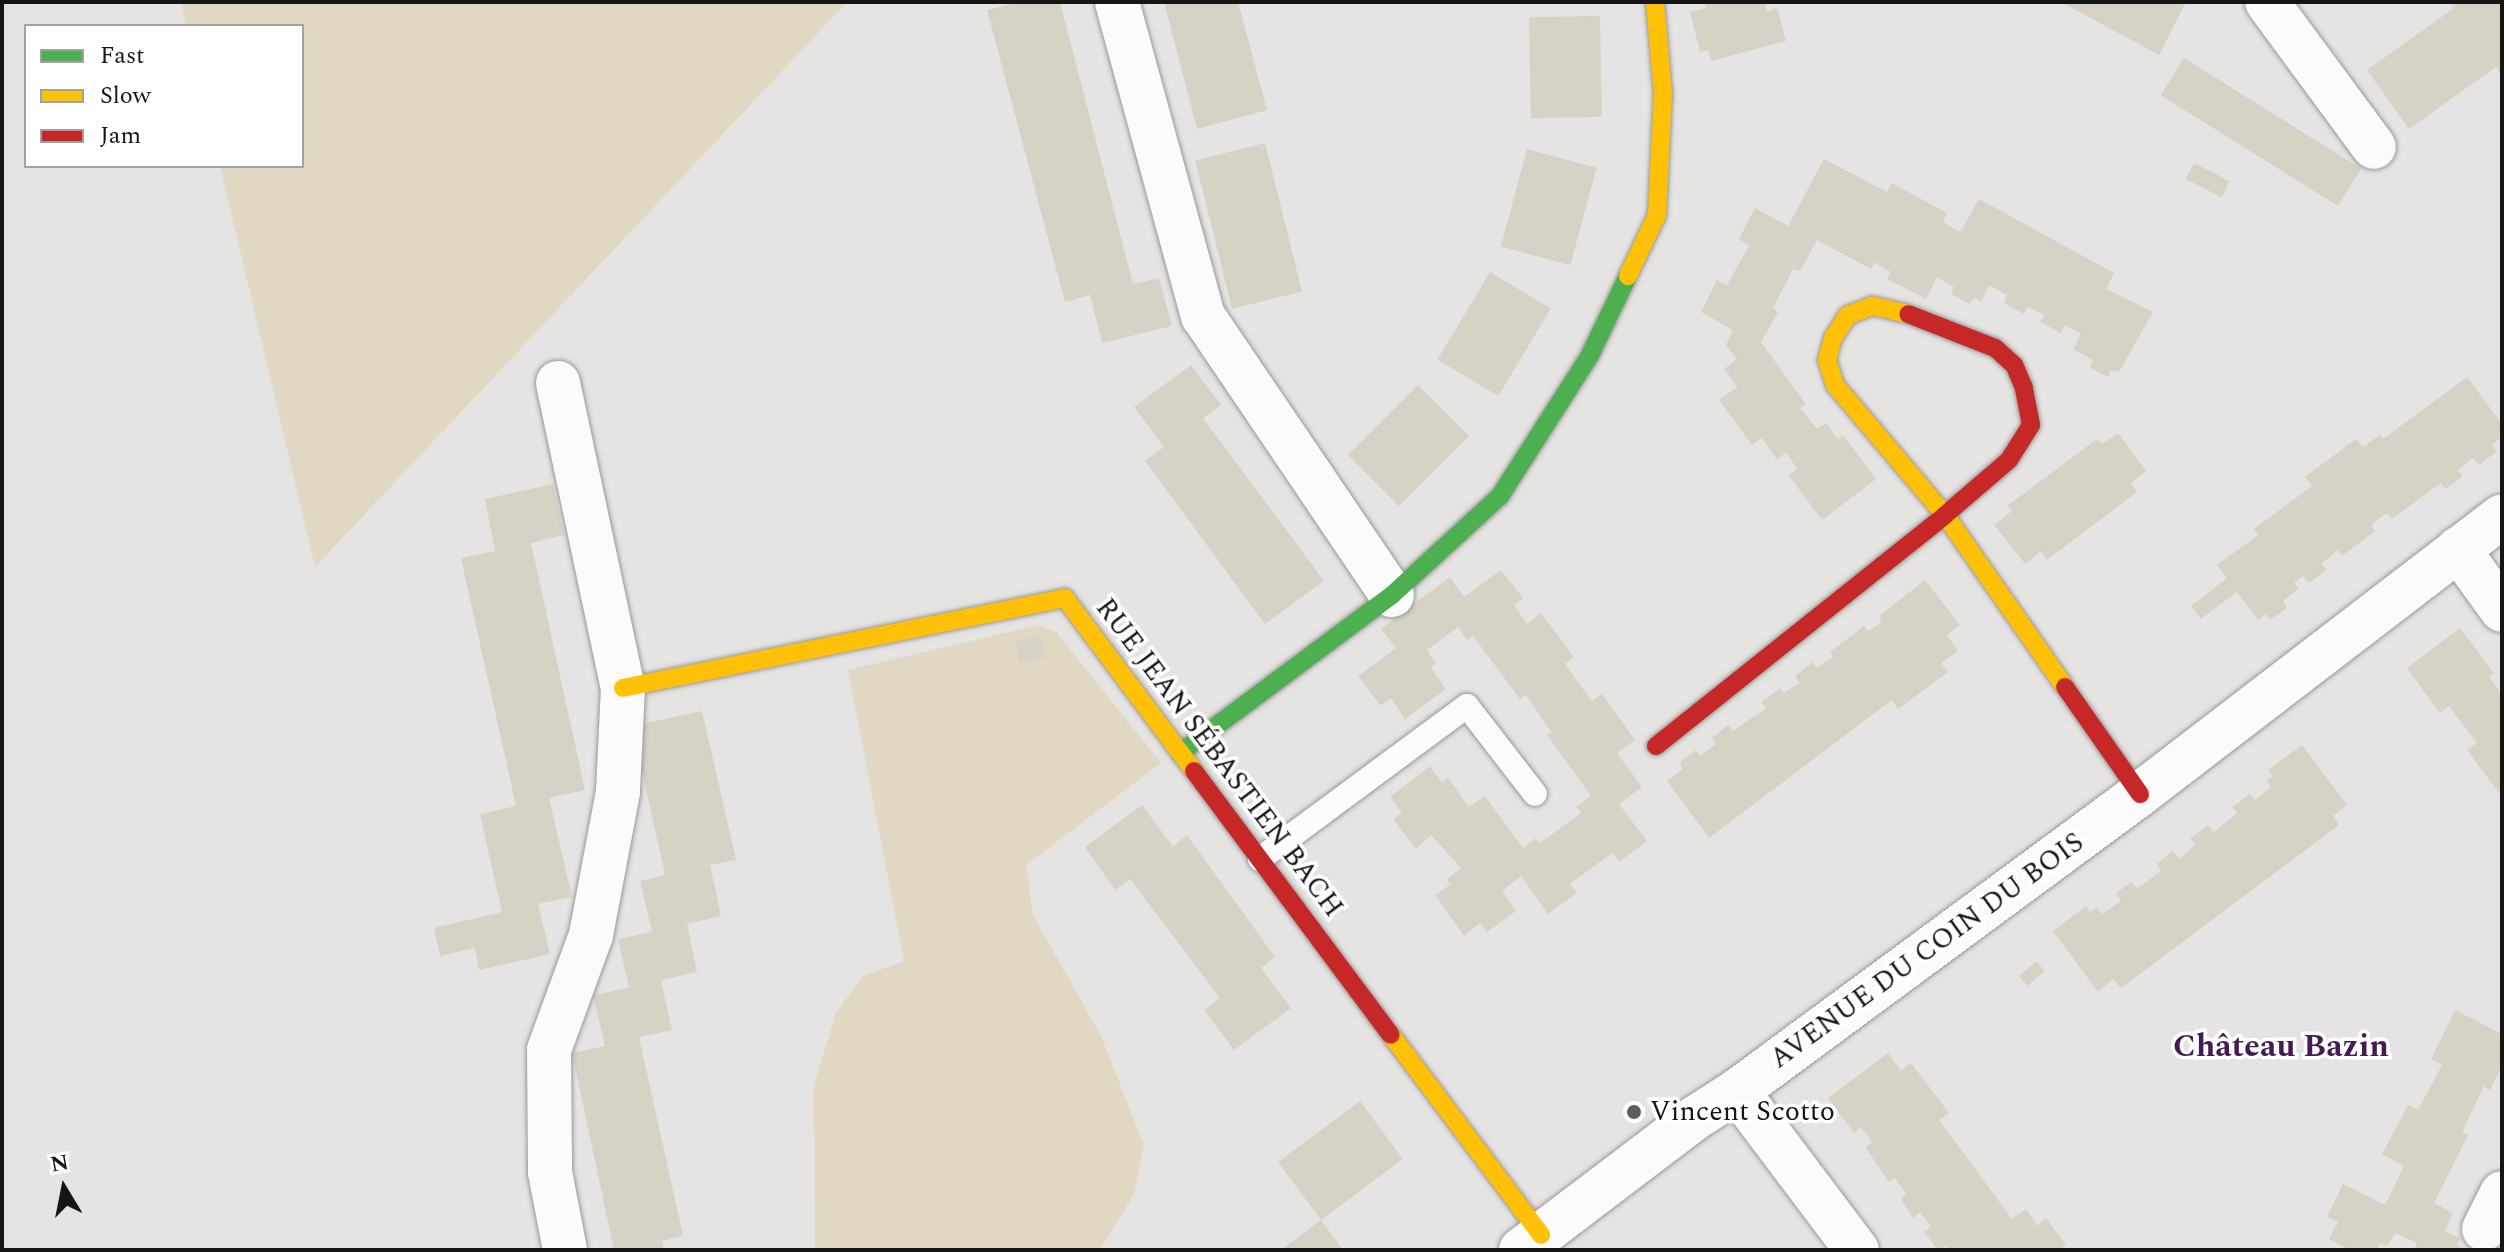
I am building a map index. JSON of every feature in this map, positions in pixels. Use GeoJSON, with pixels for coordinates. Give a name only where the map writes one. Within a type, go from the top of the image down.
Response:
{"type":"FeatureCollection","features":[{"type":"Feature","properties":{"kind":"street"},"geometry":{"type":"LineString","coordinates":[[1117,2],[1203,316],[1392,595]]}},
{"type":"Feature","properties":{"kind":"street"},"geometry":{"type":"LineString","coordinates":[[1180,753],[1392,595],[1500,496],[1590,355],[1657,215],[1663,94],[1655,2]]}},
{"type":"Feature","properties":{"kind":"street"},"geometry":{"type":"LineString","coordinates":[[2267,2],[2374,147]]}},
{"type":"Feature","properties":{"kind":"street"},"geometry":{"type":"LineString","coordinates":[[1656,746],[1945,515],[2009,460],[2031,425],[2024,388],[2014,365],[1995,348],[1919,316],[1872,306],[1848,315],[1833,338],[1827,360],[1835,385],[1945,515],[2140,794]]}},
{"type":"Feature","properties":{"kind":"street"},"geometry":{"type":"LineString","coordinates":[[558,383],[623,688],[618,792],[591,935],[549,1050],[550,1172],[565,1250]]}},
{"type":"Feature","properties":{"kind":"street","name":"AVENUE DU COIN DU BOIS"},"geometry":{"type":"LineString","coordinates":[[1531,1242],[1695,1118],[1737,1091],[2140,794],[2502,516]]}},
{"type":"Feature","properties":{"kind":"street"},"geometry":{"type":"LineString","coordinates":[[2458,549],[2502,610]]}},
{"type":"Feature","properties":{"kind":"street","name":"RUE JEAN SÉBASTIEN BACH"},"geometry":{"type":"LineString","coordinates":[[623,688],[1065,598],[1260,859],[1531,1242]]}},
{"type":"Feature","properties":{"kind":"street"},"geometry":{"type":"LineString","coordinates":[[1737,1091],[1857,1250]]}},
{"type":"Feature","properties":{"kind":"lane"},"geometry":{"type":"LineString","coordinates":[[1260,859],[1467,706],[1535,794]]}},
{"type":"Feature","properties":{"kind":"shaded area"},"geometry":{"type":"Polygon","coordinates":[[[181,2],[847,2],[315,567],[220,168],[304,168],[304,24],[186,24],[181,2]]]}},
{"type":"Feature","properties":{"kind":"shaded area"},"geometry":{"type":"Polygon","coordinates":[[[1039,625],[1056,632],[1161,763],[1026,865],[1033,915],[1101,1036],[1144,1145],[1134,1194],[1100,1250],[815,1250],[814,1086],[836,1013],[863,976],[904,961],[848,670],[1039,625]]]}},
{"type":"Feature","properties":{"kind":"building"},"geometry":{"type":"Polygon","coordinates":[[[1019,2],[1060,2],[1133,284],[1159,278],[1172,326],[1102,343],[1090,295],[1065,302],[987,10],[1019,2]]]}},
{"type":"Feature","properties":{"kind":"building"},"geometry":{"type":"Polygon","coordinates":[[[1164,2],[1238,2],[1267,110],[1197,129],[1164,2]]]}},
{"type":"Feature","properties":{"kind":"building"},"geometry":{"type":"Polygon","coordinates":[[[1704,2],[1765,2],[1767,12],[1777,7],[1786,41],[1711,61],[1708,50],[1700,52],[1690,12],[1706,8],[1704,2]]]}},
{"type":"Feature","properties":{"kind":"building"},"geometry":{"type":"Polygon","coordinates":[[[2061,2],[2186,2],[2159,55],[2061,2]]]}},
{"type":"Feature","properties":{"kind":"building"},"geometry":{"type":"Polygon","coordinates":[[[2450,2],[2502,2],[2502,76],[2496,67],[2409,129],[2367,70],[2454,8],[2450,2]]]}},
{"type":"Feature","properties":{"kind":"building"},"geometry":{"type":"Polygon","coordinates":[[[1600,16],[1602,117],[1531,118],[1529,17],[1600,16]]]}},
{"type":"Feature","properties":{"kind":"building"},"geometry":{"type":"Polygon","coordinates":[[[2184,58],[2361,169],[2338,206],[2161,95],[2184,58]]]}},
{"type":"Feature","properties":{"kind":"building"},"geometry":{"type":"Polygon","coordinates":[[[1265,143],[1302,291],[1232,309],[1195,160],[1265,143]]]}},
{"type":"Feature","properties":{"kind":"building"},"geometry":{"type":"Polygon","coordinates":[[[1527,149],[1597,168],[1570,265],[1501,247],[1527,149]]]}},
{"type":"Feature","properties":{"kind":"building"},"geometry":{"type":"Polygon","coordinates":[[[1824,159],[1887,192],[1892,183],[1947,213],[1943,222],[1960,232],[1979,199],[2114,273],[2106,289],[2153,312],[2119,372],[2111,370],[2108,377],[2090,368],[2093,360],[2073,349],[2081,334],[2065,325],[2061,333],[2040,322],[2045,315],[2028,307],[2024,314],[2004,303],[2007,295],[1989,285],[1981,302],[1975,297],[1970,304],[1951,294],[1954,287],[1937,277],[1926,299],[1887,279],[1891,272],[1874,263],[1871,269],[1817,240],[1800,271],[1793,269],[1773,308],[1778,312],[1761,342],[1806,404],[1800,408],[1817,429],[1826,423],[1838,439],[1843,435],[1876,479],[1822,520],[1789,476],[1797,469],[1786,452],[1777,460],[1762,438],[1752,445],[1719,400],[1737,387],[1724,369],[1737,359],[1726,345],[1733,330],[1701,312],[1717,280],[1727,285],[1749,246],[1739,239],[1755,208],[1788,226],[1824,159]]]}},
{"type":"Feature","properties":{"kind":"building"},"geometry":{"type":"Polygon","coordinates":[[[2194,163],[2230,181],[2221,197],[2186,179],[2194,163]]]}},
{"type":"Feature","properties":{"kind":"building"},"geometry":{"type":"Polygon","coordinates":[[[1490,272],[1551,309],[1498,396],[1437,359],[1490,272]]]}},
{"type":"Feature","properties":{"kind":"building"},"geometry":{"type":"Polygon","coordinates":[[[1191,365],[1221,405],[1203,418],[1324,581],[1265,624],[1145,461],[1164,447],[1134,407],[1191,365]]]}},
{"type":"Feature","properties":{"kind":"building"},"geometry":{"type":"Polygon","coordinates":[[[2467,377],[2502,424],[2502,437],[2492,445],[2496,452],[2479,465],[2473,458],[2458,470],[2463,476],[2446,489],[2441,483],[2392,519],[2387,513],[2378,519],[2371,526],[2375,531],[2342,556],[2338,550],[2321,564],[2326,570],[2309,583],[2303,576],[2294,583],[2299,588],[2283,601],[2287,608],[2270,620],[2266,614],[2258,620],[2237,592],[2201,619],[2191,606],[2227,578],[2217,565],[2258,535],[2254,529],[2312,486],[2305,477],[2356,439],[2363,447],[2380,435],[2383,439],[2467,377]]]}},
{"type":"Feature","properties":{"kind":"building"},"geometry":{"type":"Polygon","coordinates":[[[1418,385],[1469,436],[1399,506],[1348,455],[1418,385]]]}},
{"type":"Feature","properties":{"kind":"building"},"geometry":{"type":"Polygon","coordinates":[[[2118,433],[2146,471],[2131,483],[2137,492],[2047,560],[2041,551],[2025,564],[1994,525],[2012,511],[2007,506],[2097,439],[2102,444],[2118,433]]]}},
{"type":"Feature","properties":{"kind":"building"},"geometry":{"type":"Polygon","coordinates":[[[553,484],[564,535],[531,543],[585,790],[549,798],[572,897],[538,904],[550,954],[479,970],[475,948],[440,956],[434,928],[502,912],[480,814],[516,806],[461,558],[495,551],[485,499],[553,484]]]}},
{"type":"Feature","properties":{"kind":"building"},"geometry":{"type":"Polygon","coordinates":[[[1501,570],[1523,598],[1514,605],[1527,624],[1541,613],[1574,657],[1565,664],[1580,685],[1592,701],[1602,694],[1635,740],[1617,753],[1642,787],[1619,804],[1647,841],[1619,862],[1612,853],[1570,884],[1577,893],[1548,914],[1521,876],[1502,891],[1516,911],[1487,932],[1480,923],[1464,936],[1435,895],[1451,884],[1447,879],[1461,868],[1431,835],[1416,849],[1393,819],[1402,813],[1390,797],[1430,766],[1442,783],[1448,778],[1469,807],[1485,796],[1523,848],[1536,838],[1540,843],[1581,813],[1576,807],[1591,796],[1547,735],[1551,732],[1526,695],[1520,699],[1473,636],[1467,640],[1458,627],[1427,650],[1436,663],[1431,668],[1446,689],[1405,719],[1391,698],[1381,706],[1358,676],[1396,648],[1381,629],[1450,577],[1464,597],[1501,570]]]}},
{"type":"Feature","properties":{"kind":"building"},"geometry":{"type":"Polygon","coordinates":[[[1925,580],[1960,625],[1947,635],[1958,651],[1941,663],[1948,672],[1898,709],[1892,700],[1709,838],[1667,781],[1683,769],[1680,762],[1696,750],[1700,756],[1716,744],[1712,738],[1728,725],[1733,731],[1766,708],[1762,702],[1780,688],[1784,693],[1799,683],[1795,676],[1813,662],[1817,668],[1833,657],[1830,652],[1864,626],[1868,631],[1882,622],[1879,616],[1925,580]]]}},
{"type":"Feature","properties":{"kind":"building"},"geometry":{"type":"Polygon","coordinates":[[[2460,628],[2494,673],[2489,677],[2502,694],[2502,797],[2467,750],[2477,743],[2449,706],[2440,713],[2407,668],[2460,628]]]}},
{"type":"Feature","properties":{"kind":"building"},"geometry":{"type":"Polygon","coordinates":[[[1041,636],[1045,658],[1019,662],[1015,641],[1041,636]]]}},
{"type":"Feature","properties":{"kind":"building"},"geometry":{"type":"Polygon","coordinates":[[[702,711],[736,860],[710,865],[721,916],[687,924],[697,972],[661,980],[672,1030],[639,1037],[683,1236],[662,1241],[664,1250],[614,1250],[572,1053],[605,1046],[593,995],[629,988],[618,939],[652,932],[640,881],[665,875],[632,726],[702,711]]]}},
{"type":"Feature","properties":{"kind":"building"},"geometry":{"type":"Polygon","coordinates":[[[2302,745],[2347,805],[2333,816],[2339,825],[2121,988],[2113,979],[2098,992],[2053,931],[2086,906],[2090,912],[2097,907],[2102,914],[2121,901],[2116,893],[2131,882],[2137,888],[2161,871],[2157,864],[2173,851],[2179,859],[2195,845],[2190,839],[2208,825],[2214,832],[2237,813],[2232,807],[2250,794],[2255,800],[2271,787],[2266,781],[2273,777],[2268,770],[2302,745]]]}},
{"type":"Feature","properties":{"kind":"building"},"geometry":{"type":"Polygon","coordinates":[[[1142,805],[1173,847],[1187,835],[1275,957],[1261,968],[1291,1008],[1234,1050],[1204,1010],[1220,998],[1130,879],[1115,890],[1085,847],[1142,805]]]}},
{"type":"Feature","properties":{"kind":"building"},"geometry":{"type":"Polygon","coordinates":[[[2036,961],[2045,971],[2028,986],[2019,976],[2036,961]]]}},
{"type":"Feature","properties":{"kind":"building"},"geometry":{"type":"Polygon","coordinates":[[[2455,1010],[2502,1034],[2502,1066],[2490,1090],[2484,1086],[2462,1132],[2468,1135],[2434,1203],[2453,1213],[2445,1231],[2460,1238],[2457,1245],[2466,1250],[2414,1250],[2417,1243],[2395,1233],[2387,1246],[2380,1243],[2377,1250],[2350,1250],[2329,1239],[2338,1222],[2327,1217],[2343,1184],[2385,1205],[2404,1166],[2382,1154],[2408,1105],[2418,1110],[2442,1065],[2431,1059],[2455,1010]]]}},
{"type":"Feature","properties":{"kind":"building"},"geometry":{"type":"Polygon","coordinates":[[[1888,1053],[1901,1071],[1911,1063],[1949,1113],[1939,1120],[2012,1219],[2026,1209],[2037,1225],[2046,1218],[2066,1245],[2062,1247],[2065,1250],[1948,1250],[1945,1246],[1938,1250],[1924,1232],[1931,1227],[1920,1212],[1913,1218],[1901,1199],[1906,1194],[1895,1178],[1889,1182],[1865,1147],[1872,1143],[1866,1133],[1860,1127],[1854,1133],[1828,1098],[1888,1053]]]}},
{"type":"Feature","properties":{"kind":"building"},"geometry":{"type":"Polygon","coordinates":[[[1360,1101],[1403,1159],[1321,1220],[1278,1162],[1360,1101]]]}},
{"type":"Feature","properties":{"kind":"building"},"geometry":{"type":"Polygon","coordinates":[[[1321,1220],[1343,1250],[1281,1250],[1321,1220]]]}},
{"type":"Feature","properties":{"kind":"traffic: fast"},"geometry":{"type":"LineString","coordinates":[[1180,753],[1392,595],[1500,496],[1590,355],[1628,276]]}},
{"type":"Feature","properties":{"kind":"traffic: slow"},"geometry":{"type":"LineString","coordinates":[[1628,276],[1657,215],[1663,94],[1655,2]]}},
{"type":"Feature","properties":{"kind":"traffic: slow"},"geometry":{"type":"LineString","coordinates":[[1908,314],[1872,306],[1848,315],[1833,338],[1827,360],[1835,385],[1945,515],[2065,687]]}},
{"type":"Feature","properties":{"kind":"traffic: slow"},"geometry":{"type":"LineString","coordinates":[[623,688],[1065,598],[1194,771]]}},
{"type":"Feature","properties":{"kind":"traffic: slow"},"geometry":{"type":"LineString","coordinates":[[1391,1035],[1541,1235]]}},
{"type":"Feature","properties":{"kind":"traffic: jam"},"geometry":{"type":"LineString","coordinates":[[1656,746],[1945,515],[2009,460],[2031,425],[2024,388],[2014,365],[1995,348],[1908,314]]}},
{"type":"Feature","properties":{"kind":"traffic: jam"},"geometry":{"type":"LineString","coordinates":[[2065,687],[2140,794]]}},
{"type":"Feature","properties":{"kind":"traffic: jam"},"geometry":{"type":"LineString","coordinates":[[1194,771],[1391,1035]]}},
{"type":"Feature","properties":{"kind":"place","name":"Vincent Scotto"},"geometry":{"type":"Point","coordinates":[1634,1112]}},
{"type":"Feature","properties":{"kind":"district","name":"Château Bazin"},"geometry":{"type":"Point","coordinates":[2281,1047]}}]}
